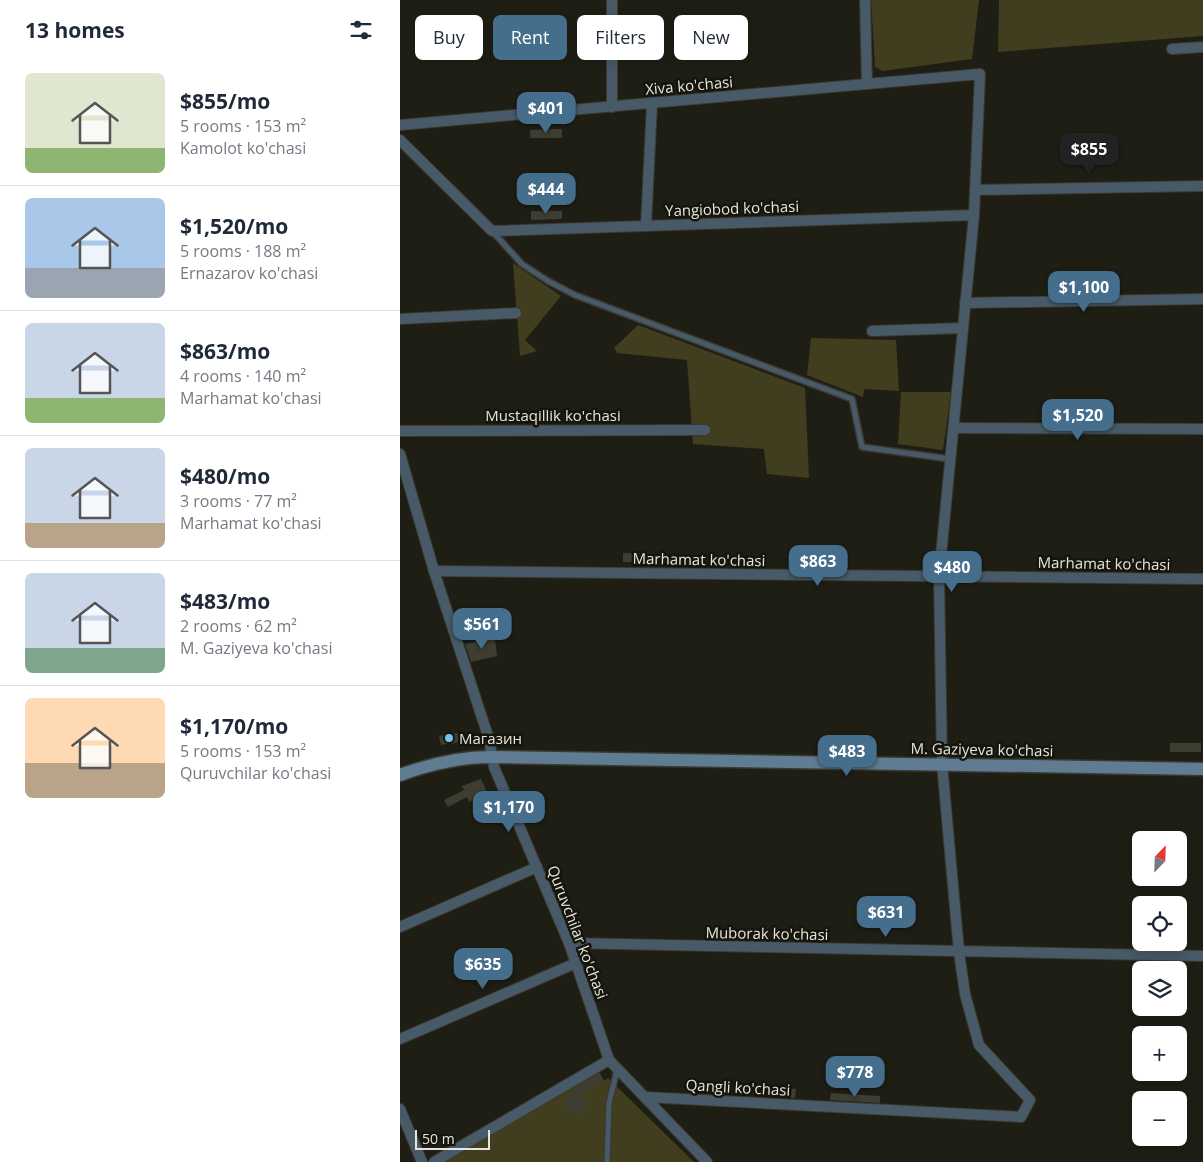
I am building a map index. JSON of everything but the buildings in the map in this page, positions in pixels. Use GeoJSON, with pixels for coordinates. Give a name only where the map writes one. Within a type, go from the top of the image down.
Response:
{"type":"FeatureCollection","features":[{"type":"Feature","properties":{"kind":"street"},"geometry":{"type":"LineString","coordinates":[[612,0],[612,107]]}},
{"type":"Feature","properties":{"kind":"street"},"geometry":{"type":"LineString","coordinates":[[865,0],[867,84]]}},
{"type":"Feature","properties":{"kind":"street"},"geometry":{"type":"LineString","coordinates":[[1172,49],[1203,47]]}},
{"type":"Feature","properties":{"kind":"street","name":"Xiva ko'chasi"},"geometry":{"type":"LineString","coordinates":[[400,125],[980,74],[975,190]]}},
{"type":"Feature","properties":{"kind":"street"},"geometry":{"type":"LineString","coordinates":[[646,226],[652,103]]}},
{"type":"Feature","properties":{"kind":"street"},"geometry":{"type":"LineString","coordinates":[[400,140],[492,231]]}},
{"type":"Feature","properties":{"kind":"street"},"geometry":{"type":"LineString","coordinates":[[959,952],[942,764],[939,576],[966,303],[975,190],[1203,186]]}},
{"type":"Feature","properties":{"kind":"street","name":"Yangiobod ko'chasi"},"geometry":{"type":"LineString","coordinates":[[492,231],[974,214]]}},
{"type":"Feature","properties":{"kind":"street"},"geometry":{"type":"LineString","coordinates":[[966,303],[1203,299]]}},
{"type":"Feature","properties":{"kind":"street"},"geometry":{"type":"LineString","coordinates":[[400,319],[516,313]]}},
{"type":"Feature","properties":{"kind":"street"},"geometry":{"type":"LineString","coordinates":[[872,331],[963,328]]}},
{"type":"Feature","properties":{"kind":"street"},"geometry":{"type":"LineString","coordinates":[[954,428],[1203,429]]}},
{"type":"Feature","properties":{"kind":"street","name":"Mustaqillik ko'chasi"},"geometry":{"type":"LineString","coordinates":[[400,431],[705,430]]}},
{"type":"Feature","properties":{"kind":"street","name":"Quruvchilar ko'chasi"},"geometry":{"type":"LineString","coordinates":[[400,454],[403,478],[489,739],[494,767],[569,943],[609,1060],[707,1162]]}},
{"type":"Feature","properties":{"kind":"street","name":"Marhamat ko'chasi"},"geometry":{"type":"LineString","coordinates":[[434,571],[1203,579]]}},
{"type":"Feature","properties":{"kind":"street","name":"M. Gaziyeva ko'chasi"},"geometry":{"type":"LineString","coordinates":[[400,775],[471,757],[1203,769]]}},
{"type":"Feature","properties":{"kind":"street"},"geometry":{"type":"LineString","coordinates":[[400,927],[537,867]]}},
{"type":"Feature","properties":{"kind":"street","name":"Muborak ko'chasi"},"geometry":{"type":"LineString","coordinates":[[569,943],[1203,956]]}},
{"type":"Feature","properties":{"kind":"street","name":"Qangli ko'chasi"},"geometry":{"type":"LineString","coordinates":[[645,1097],[1021,1117],[1030,1100],[979,1045],[965,994],[959,952]]}},
{"type":"Feature","properties":{"kind":"street"},"geometry":{"type":"LineString","coordinates":[[400,1039],[576,963]]}},
{"type":"Feature","properties":{"kind":"street"},"geometry":{"type":"LineString","coordinates":[[434,1162],[609,1060]]}},
{"type":"Feature","properties":{"kind":"street"},"geometry":{"type":"LineString","coordinates":[[400,1109],[422,1162]]}},
{"type":"Feature","properties":{"kind":"lane"},"geometry":{"type":"LineString","coordinates":[[492,231],[522,264],[548,281],[575,295],[852,399],[862,447],[950,459]]}},
{"type":"Feature","properties":{"kind":"lane"},"geometry":{"type":"LineString","coordinates":[[607,1162],[609,1103],[617,1069]]}},
{"type":"Feature","properties":{"kind":"shaded area"},"geometry":{"type":"Polygon","coordinates":[[[871,0],[979,0],[972,59],[883,71],[875,67],[871,0]]]}},
{"type":"Feature","properties":{"kind":"shaded area"},"geometry":{"type":"Polygon","coordinates":[[[999,0],[1203,0],[1203,36],[998,52],[999,0]]]}},
{"type":"Feature","properties":{"kind":"shaded area"},"geometry":{"type":"Polygon","coordinates":[[[513,263],[561,296],[525,340],[537,351],[520,356],[513,263]]]}},
{"type":"Feature","properties":{"kind":"shaded area"},"geometry":{"type":"Polygon","coordinates":[[[638,325],[805,388],[809,478],[767,474],[764,449],[693,444],[687,360],[617,353],[614,348],[638,325]]]}},
{"type":"Feature","properties":{"kind":"shaded area"},"geometry":{"type":"Polygon","coordinates":[[[811,338],[896,340],[899,391],[864,389],[863,397],[807,375],[811,338]]]}},
{"type":"Feature","properties":{"kind":"shaded area"},"geometry":{"type":"Polygon","coordinates":[[[901,392],[951,392],[943,450],[898,444],[901,392]]]}},
{"type":"Feature","properties":{"kind":"shaded area"},"geometry":{"type":"Polygon","coordinates":[[[598,1071],[604,1081],[608,1078],[694,1162],[442,1162],[598,1071]]]}},
{"type":"Feature","properties":{"kind":"place","name":"Магазин"},"geometry":{"type":"Point","coordinates":[449,738]}}]}
